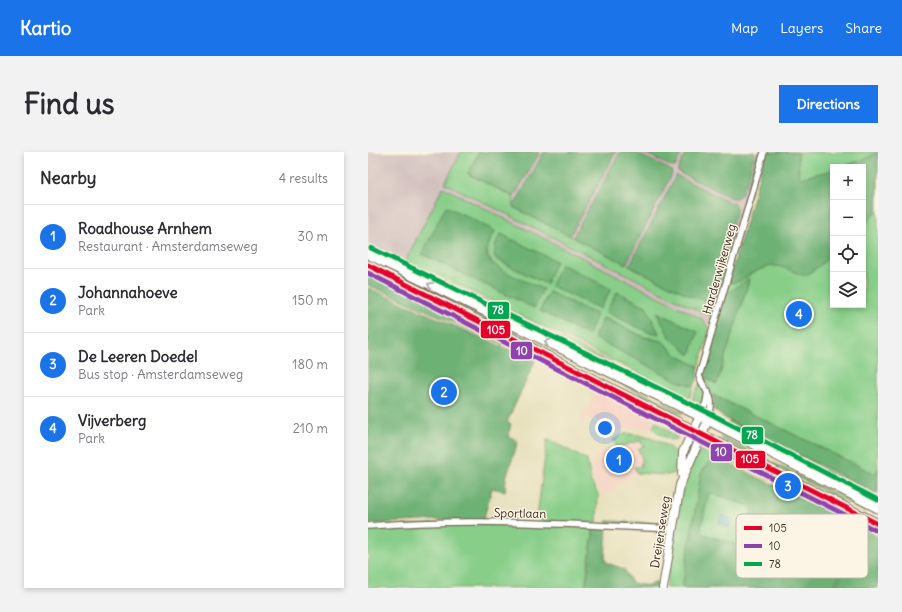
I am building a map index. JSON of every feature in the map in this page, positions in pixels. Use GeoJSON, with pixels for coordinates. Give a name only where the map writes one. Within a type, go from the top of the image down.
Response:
{"type":"FeatureCollection","features":[{"type":"Feature","properties":{"kind":"main road"},"geometry":{"type":"LineString","coordinates":[[368,254],[704,418],[878,508]]}},
{"type":"Feature","properties":{"kind":"main road"},"geometry":{"type":"LineString","coordinates":[[368,265],[858,514]]}},
{"type":"Feature","properties":{"kind":"main road","name":"Dreijenseweg"},"geometry":{"type":"LineString","coordinates":[[663,588],[672,529],[682,479],[683,452],[693,429],[704,418]]}},
{"type":"Feature","properties":{"kind":"main road","name":"Dreijenseweg"},"geometry":{"type":"LineString","coordinates":[[682,479],[702,434],[704,418]]}},
{"type":"Feature","properties":{"kind":"main road"},"geometry":{"type":"LineString","coordinates":[[868,519],[878,524]]}},
{"type":"Feature","properties":{"kind":"street","name":"Harderwijkerweg"},"geometry":{"type":"LineString","coordinates":[[704,418],[711,406],[708,391],[701,379],[701,369],[764,152]]}},
{"type":"Feature","properties":{"kind":"street"},"geometry":{"type":"LineString","coordinates":[[704,418],[708,391]]}},
{"type":"Feature","properties":{"kind":"street","name":"Sportlaan"},"geometry":{"type":"LineString","coordinates":[[368,526],[436,522],[604,525],[672,529]]}},
{"type":"Feature","properties":{"kind":"shaded area"},"geometry":{"type":"Polygon","coordinates":[[[368,152],[761,152],[692,380],[663,384],[430,271],[399,260],[368,245],[368,152]]]}},
{"type":"Feature","properties":{"kind":"shaded area"},"geometry":{"type":"Polygon","coordinates":[[[592,390],[656,422],[653,428],[635,428],[608,433],[602,431],[601,424],[585,417],[585,424],[581,421],[580,415],[586,411],[594,395],[590,393],[592,390]]]}},
{"type":"Feature","properties":{"kind":"shaded area"},"geometry":{"type":"Polygon","coordinates":[[[640,441],[644,446],[640,467],[634,468],[637,473],[619,484],[615,484],[615,489],[605,494],[601,492],[594,481],[592,471],[593,461],[598,454],[615,445],[617,447],[640,441]]]}},
{"type":"Feature","properties":{"kind":"green space"},"geometry":{"type":"Polygon","coordinates":[[[461,152],[479,152],[468,174],[514,197],[513,207],[691,296],[717,304],[715,314],[707,315],[445,183],[461,152]]]}},
{"type":"Feature","properties":{"kind":"green space"},"geometry":{"type":"Polygon","coordinates":[[[479,152],[540,152],[514,197],[468,174],[479,152]]]}},
{"type":"Feature","properties":{"kind":"green space"},"geometry":{"type":"Polygon","coordinates":[[[544,152],[616,152],[570,236],[513,207],[544,152]]]}},
{"type":"Feature","properties":{"kind":"green space"},"geometry":{"type":"Polygon","coordinates":[[[620,152],[634,152],[671,170],[672,174],[627,263],[624,263],[575,239],[574,235],[620,152]]]}},
{"type":"Feature","properties":{"kind":"green space"},"geometry":{"type":"Polygon","coordinates":[[[642,152],[682,152],[675,167],[672,167],[642,152]]]}},
{"type":"Feature","properties":{"kind":"green space"},"geometry":{"type":"Polygon","coordinates":[[[686,152],[755,152],[742,194],[736,198],[731,198],[678,172],[678,168],[686,152]]]}},
{"type":"Feature","properties":{"kind":"green space"},"geometry":{"type":"Polygon","coordinates":[[[758,152],[762,152],[717,304],[713,302],[758,152]]]}},
{"type":"Feature","properties":{"kind":"green space"},"geometry":{"type":"Polygon","coordinates":[[[766,152],[798,152],[799,178],[830,171],[830,255],[822,264],[807,275],[802,275],[785,268],[771,265],[752,273],[740,281],[732,283],[729,281],[766,152]]]}},
{"type":"Feature","properties":{"kind":"green space"},"geometry":{"type":"Polygon","coordinates":[[[767,152],[878,152],[878,494],[728,420],[703,377],[706,379],[703,371],[767,152]]]}},
{"type":"Feature","properties":{"kind":"green space"},"geometry":{"type":"Polygon","coordinates":[[[878,152],[876,212],[866,224],[866,164],[850,164],[870,157],[878,152]]]}},
{"type":"Feature","properties":{"kind":"green space"},"geometry":{"type":"Polygon","coordinates":[[[676,175],[734,204],[737,209],[715,288],[706,300],[691,296],[629,266],[676,175]]]}},
{"type":"Feature","properties":{"kind":"green space"},"geometry":{"type":"Polygon","coordinates":[[[443,187],[701,318],[710,329],[699,367],[677,355],[662,341],[644,337],[604,318],[594,337],[680,382],[694,386],[689,398],[430,271],[405,262],[443,187]],[[495,231],[422,254],[502,270],[491,261],[488,253],[489,243],[495,231]],[[501,234],[496,243],[496,259],[545,283],[501,234]],[[549,292],[540,311],[597,315],[549,292]],[[617,292],[659,333],[654,325],[617,292]]]}},
{"type":"Feature","properties":{"kind":"green space"},"geometry":{"type":"Polygon","coordinates":[[[446,206],[495,231],[490,240],[487,257],[503,271],[543,289],[534,308],[422,254],[446,206]]]}},
{"type":"Feature","properties":{"kind":"green space"},"geometry":{"type":"Polygon","coordinates":[[[501,234],[556,261],[546,284],[496,259],[494,256],[496,243],[501,234]]]}},
{"type":"Feature","properties":{"kind":"green space"},"geometry":{"type":"Polygon","coordinates":[[[368,247],[397,262],[429,274],[611,363],[576,351],[368,250],[368,247]]]}},
{"type":"Feature","properties":{"kind":"green space"},"geometry":{"type":"Polygon","coordinates":[[[368,259],[683,412],[682,414],[599,373],[555,354],[368,261],[368,259]]]}},
{"type":"Feature","properties":{"kind":"green space"},"geometry":{"type":"Polygon","coordinates":[[[561,264],[611,289],[600,309],[551,286],[561,264]]]}},
{"type":"Feature","properties":{"kind":"green space"},"geometry":{"type":"Polygon","coordinates":[[[368,269],[418,294],[524,353],[368,285],[368,269]]]}},
{"type":"Feature","properties":{"kind":"green space"},"geometry":{"type":"Polygon","coordinates":[[[749,278],[717,384],[703,377],[703,374],[725,295],[749,278]]]}},
{"type":"Feature","properties":{"kind":"green space"},"geometry":{"type":"Polygon","coordinates":[[[368,288],[535,361],[507,422],[511,424],[508,436],[518,441],[506,478],[505,491],[492,488],[483,521],[436,520],[368,524],[368,288]]]}},
{"type":"Feature","properties":{"kind":"green space"},"geometry":{"type":"Polygon","coordinates":[[[549,292],[597,315],[588,335],[540,311],[549,292]]]}},
{"type":"Feature","properties":{"kind":"green space"},"geometry":{"type":"Polygon","coordinates":[[[617,292],[646,306],[659,334],[646,331],[606,312],[617,292]]]}},
{"type":"Feature","properties":{"kind":"green space"},"geometry":{"type":"Polygon","coordinates":[[[657,312],[698,332],[690,355],[669,336],[657,312]]]}},
{"type":"Feature","properties":{"kind":"green space"},"geometry":{"type":"Polygon","coordinates":[[[603,318],[644,337],[662,341],[677,355],[699,367],[697,380],[694,386],[680,382],[594,338],[603,318]]]}},
{"type":"Feature","properties":{"kind":"green space"},"geometry":{"type":"Polygon","coordinates":[[[639,377],[687,401],[686,404],[638,378],[639,377]]]}},
{"type":"Feature","properties":{"kind":"green space"},"geometry":{"type":"Polygon","coordinates":[[[700,383],[705,392],[704,401],[701,404],[692,399],[700,383]]]}},
{"type":"Feature","properties":{"kind":"green space"},"geometry":{"type":"Polygon","coordinates":[[[713,395],[875,474],[878,468],[877,491],[875,492],[728,420],[714,410],[713,395]]]}},
{"type":"Feature","properties":{"kind":"green space"},"geometry":{"type":"Polygon","coordinates":[[[656,422],[677,437],[677,439],[670,440],[658,433],[653,428],[656,422]]]}},
{"type":"Feature","properties":{"kind":"green space"},"geometry":{"type":"Polygon","coordinates":[[[729,422],[875,495],[872,500],[727,426],[729,422]]]}},
{"type":"Feature","properties":{"kind":"green space"},"geometry":{"type":"Polygon","coordinates":[[[625,434],[633,434],[652,439],[670,448],[676,455],[679,463],[678,472],[668,475],[637,473],[634,467],[640,467],[642,458],[638,449],[644,446],[640,441],[617,447],[613,440],[625,434]]]}},
{"type":"Feature","properties":{"kind":"green space"},"geometry":{"type":"Polygon","coordinates":[[[722,437],[813,483],[868,508],[866,512],[721,439],[722,437]]]}},
{"type":"Feature","properties":{"kind":"green space"},"geometry":{"type":"Polygon","coordinates":[[[547,440],[587,460],[591,482],[598,494],[597,523],[544,522],[537,518],[547,440]]]}},
{"type":"Feature","properties":{"kind":"green space"},"geometry":{"type":"Polygon","coordinates":[[[717,446],[770,476],[849,514],[840,514],[714,452],[717,446]]]}},
{"type":"Feature","properties":{"kind":"green space"},"geometry":{"type":"Polygon","coordinates":[[[700,449],[827,514],[736,514],[736,578],[868,578],[868,535],[878,540],[878,588],[666,588],[682,490],[687,475],[700,449]]]}},
{"type":"Feature","properties":{"kind":"green space"},"geometry":{"type":"Polygon","coordinates":[[[714,456],[833,514],[751,514],[753,507],[709,492],[700,533],[736,544],[736,578],[838,578],[834,588],[682,588],[701,473],[714,456]]]}},
{"type":"Feature","properties":{"kind":"green space"},"geometry":{"type":"Polygon","coordinates":[[[606,521],[665,523],[663,526],[607,523],[606,521]]]}},
{"type":"Feature","properties":{"kind":"green space"},"geometry":{"type":"Polygon","coordinates":[[[446,523],[594,527],[585,588],[368,588],[368,528],[446,523]]]}},
{"type":"Feature","properties":{"kind":"green space"},"geometry":{"type":"Polygon","coordinates":[[[868,523],[878,528],[878,534],[868,528],[868,523]]]}},
{"type":"Feature","properties":{"kind":"green space"},"geometry":{"type":"Polygon","coordinates":[[[594,527],[607,528],[605,558],[607,563],[624,569],[632,583],[650,585],[661,583],[660,588],[585,588],[594,527]]]}},
{"type":"Feature","properties":{"kind":"green space"},"geometry":{"type":"Polygon","coordinates":[[[868,531],[878,537],[878,588],[836,588],[840,578],[868,578],[868,531]]]}},
{"type":"Feature","properties":{"kind":"water"},"geometry":{"type":"Polygon","coordinates":[[[722,515],[732,519],[729,527],[719,523],[722,515]]]}},
{"type":"Feature","properties":{"kind":"transit line","name":"78"},"geometry":{"type":"LineString","coordinates":[[371,248],[711,414],[878,500]]}},
{"type":"Feature","properties":{"kind":"transit line","name":"105"},"geometry":{"type":"LineString","coordinates":[[368,265],[858,514]]}},
{"type":"Feature","properties":{"kind":"transit line","name":"10"},"geometry":{"type":"LineString","coordinates":[[368,273],[843,514]]}},
{"type":"Feature","properties":{"kind":"transit line","name":"105"},"geometry":{"type":"LineString","coordinates":[[868,519],[878,524]]}},
{"type":"Feature","properties":{"kind":"transit line","name":"10"},"geometry":{"type":"LineString","coordinates":[[868,526],[875,530]]}},
{"type":"Feature","properties":{"kind":"place","name":"Vijverberg"},"geometry":{"type":"Point","coordinates":[799,314]}},
{"type":"Feature","properties":{"kind":"place","name":"Johannahoeve"},"geometry":{"type":"Point","coordinates":[444,392]}},
{"type":"Feature","properties":{"kind":"place","name":"Roadhouse Arnhem"},"geometry":{"type":"Point","coordinates":[619,460]}},
{"type":"Feature","properties":{"kind":"place","name":"De Leeren Doedel"},"geometry":{"type":"Point","coordinates":[788,486]}}]}
